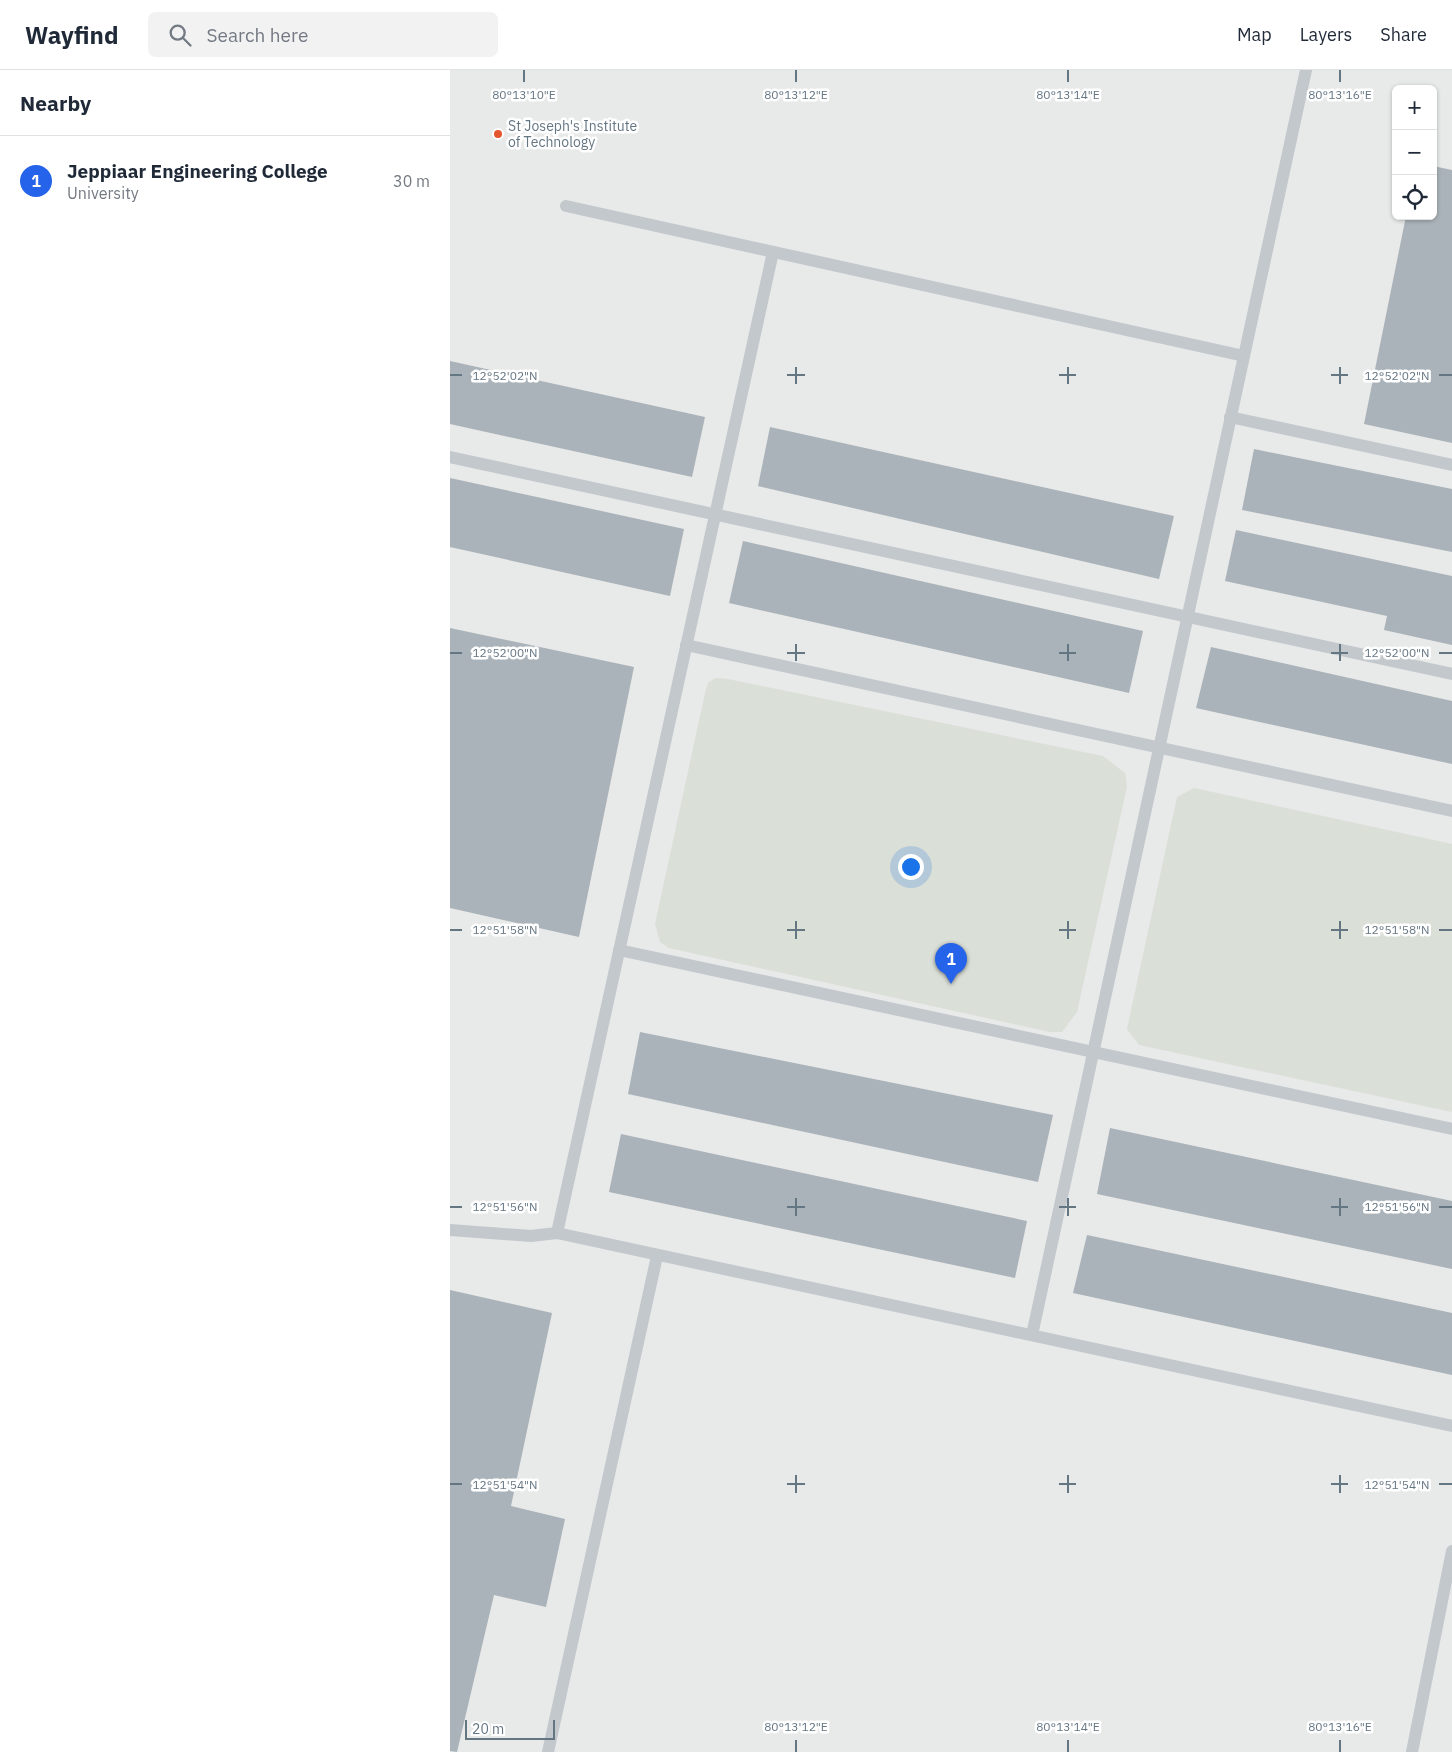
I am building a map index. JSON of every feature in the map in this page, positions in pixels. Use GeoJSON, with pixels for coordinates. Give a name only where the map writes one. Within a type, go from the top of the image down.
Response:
{"type":"FeatureCollection","features":[{"type":"Feature","properties":{"kind":"lane"},"geometry":{"type":"LineString","coordinates":[[1032,1335],[1306,70]]}},
{"type":"Feature","properties":{"kind":"lane"},"geometry":{"type":"LineString","coordinates":[[566,206],[1244,356]]}},
{"type":"Feature","properties":{"kind":"lane"},"geometry":{"type":"LineString","coordinates":[[557,1233],[773,252]]}},
{"type":"Feature","properties":{"kind":"lane"},"geometry":{"type":"LineString","coordinates":[[1230,417],[1452,465]]}},
{"type":"Feature","properties":{"kind":"lane"},"geometry":{"type":"LineString","coordinates":[[450,457],[1452,674]]}},
{"type":"Feature","properties":{"kind":"lane"},"geometry":{"type":"LineString","coordinates":[[686,645],[1452,811]]}},
{"type":"Feature","properties":{"kind":"lane"},"geometry":{"type":"LineString","coordinates":[[619,950],[1452,1129]]}},
{"type":"Feature","properties":{"kind":"lane"},"geometry":{"type":"LineString","coordinates":[[450,1230],[531,1236],[557,1233],[1452,1426]]}},
{"type":"Feature","properties":{"kind":"lane"},"geometry":{"type":"LineString","coordinates":[[548,1752],[657,1256]]}},
{"type":"Feature","properties":{"kind":"lane"},"geometry":{"type":"LineString","coordinates":[[1412,1752],[1452,1552]]}},
{"type":"Feature","properties":{"kind":"shaded area"},"geometry":{"type":"Polygon","coordinates":[[[450,70],[1452,70],[1452,1752],[450,1752],[450,70]]]}},
{"type":"Feature","properties":{"kind":"shaded area"},"geometry":{"type":"Polygon","coordinates":[[[715,678],[728,679],[1103,756],[1125,773],[1127,787],[1077,1012],[1062,1032],[1050,1032],[669,948],[660,942],[655,924],[705,693],[708,683],[715,678]]]}},
{"type":"Feature","properties":{"kind":"shaded area"},"geometry":{"type":"Polygon","coordinates":[[[1194,788],[1452,844],[1452,1112],[1139,1045],[1127,1029],[1177,797],[1194,788]]]}},
{"type":"Feature","properties":{"kind":"building"},"geometry":{"type":"Polygon","coordinates":[[[1437,167],[1452,170],[1452,443],[1364,424],[1405,220],[1437,220],[1437,167]]]}},
{"type":"Feature","properties":{"kind":"building"},"geometry":{"type":"Polygon","coordinates":[[[450,361],[705,417],[692,477],[450,424],[450,361]]]}},
{"type":"Feature","properties":{"kind":"building"},"geometry":{"type":"Polygon","coordinates":[[[770,427],[1174,516],[1159,579],[758,486],[770,427]]]}},
{"type":"Feature","properties":{"kind":"building"},"geometry":{"type":"Polygon","coordinates":[[[1254,449],[1452,489],[1452,552],[1242,510],[1254,449]]]}},
{"type":"Feature","properties":{"kind":"building"},"geometry":{"type":"Polygon","coordinates":[[[450,478],[684,529],[670,596],[450,547],[450,478]]]}},
{"type":"Feature","properties":{"kind":"building"},"geometry":{"type":"Polygon","coordinates":[[[1236,530],[1452,576],[1452,645],[1384,630],[1387,616],[1225,581],[1236,530]]]}},
{"type":"Feature","properties":{"kind":"building"},"geometry":{"type":"Polygon","coordinates":[[[743,541],[1143,631],[1129,693],[729,603],[743,541]]]}},
{"type":"Feature","properties":{"kind":"building"},"geometry":{"type":"Polygon","coordinates":[[[450,628],[634,667],[579,937],[450,908],[450,628]]]}},
{"type":"Feature","properties":{"kind":"building"},"geometry":{"type":"Polygon","coordinates":[[[1211,647],[1452,701],[1452,764],[1196,708],[1211,647]]]}},
{"type":"Feature","properties":{"kind":"building"},"geometry":{"type":"Polygon","coordinates":[[[640,1032],[1053,1115],[1038,1182],[628,1094],[640,1032]]]}},
{"type":"Feature","properties":{"kind":"building"},"geometry":{"type":"Polygon","coordinates":[[[1110,1128],[1452,1201],[1452,1269],[1097,1194],[1110,1128]]]}},
{"type":"Feature","properties":{"kind":"building"},"geometry":{"type":"Polygon","coordinates":[[[621,1134],[1027,1221],[1015,1278],[609,1192],[621,1134]]]}},
{"type":"Feature","properties":{"kind":"building"},"geometry":{"type":"Polygon","coordinates":[[[1087,1235],[1452,1313],[1452,1375],[1073,1293],[1087,1235]]]}},
{"type":"Feature","properties":{"kind":"building"},"geometry":{"type":"Polygon","coordinates":[[[450,1290],[552,1313],[511,1506],[565,1519],[546,1607],[494,1595],[457,1752],[450,1751],[450,1290]]]}},
{"type":"Feature","properties":{"kind":"place","name":"St Joseph's Institute of Technology"},"geometry":{"type":"Point","coordinates":[498,134]}},
{"type":"Feature","properties":{"kind":"place","name":"Jeppiaar Engineering College"},"geometry":{"type":"Point","coordinates":[951,984]}}]}
